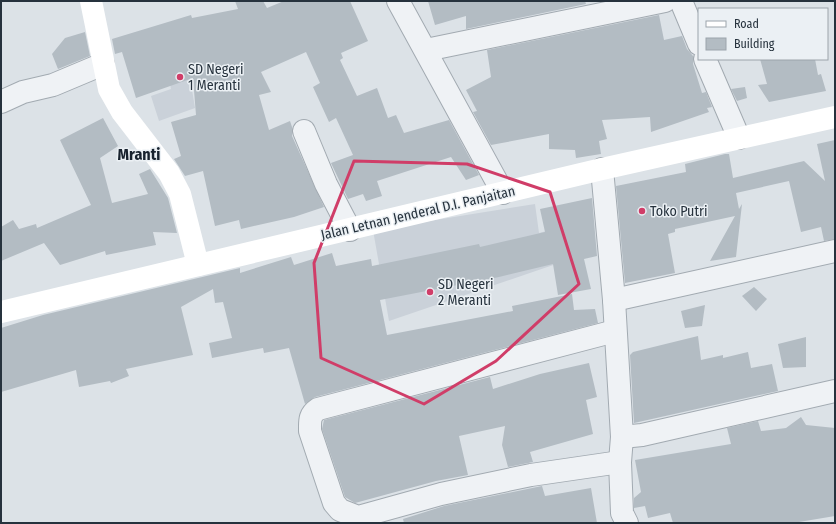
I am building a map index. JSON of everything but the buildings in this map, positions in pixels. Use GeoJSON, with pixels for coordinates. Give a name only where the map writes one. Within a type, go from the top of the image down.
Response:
{"type":"FeatureCollection","features":[{"type":"Feature","properties":{"kind":"street"},"geometry":{"type":"LineString","coordinates":[[91,1],[109,89],[122,112],[170,173],[180,194],[198,265]]}},
{"type":"Feature","properties":{"kind":"street"},"geometry":{"type":"LineString","coordinates":[[398,1],[503,193]]}},
{"type":"Feature","properties":{"kind":"street"},"geometry":{"type":"LineString","coordinates":[[426,50],[665,1]]}},
{"type":"Feature","properties":{"kind":"street"},"geometry":{"type":"LineString","coordinates":[[681,1],[698,42]]}},
{"type":"Feature","properties":{"kind":"street"},"geometry":{"type":"LineString","coordinates":[[705,60],[739,138]]}},
{"type":"Feature","properties":{"kind":"street"},"geometry":{"type":"LineString","coordinates":[[1,102],[23,92],[53,85],[103,64]]}},
{"type":"Feature","properties":{"kind":"street","name":"Jalan Letnan Jenderal D.I. Panjaitan"},"geometry":{"type":"LineString","coordinates":[[1,312],[602,169],[835,117]]}},
{"type":"Feature","properties":{"kind":"street"},"geometry":{"type":"LineString","coordinates":[[304,131],[326,184],[350,230]]}},
{"type":"Feature","properties":{"kind":"street"},"geometry":{"type":"LineString","coordinates":[[602,169],[614,300],[622,437],[620,462],[622,513],[627,523]]}},
{"type":"Feature","properties":{"kind":"street"},"geometry":{"type":"LineString","coordinates":[[614,300],[835,252]]}},
{"type":"Feature","properties":{"kind":"street"},"geometry":{"type":"LineString","coordinates":[[615,331],[318,409],[313,412],[310,420],[310,431],[334,503],[340,510],[358,518],[440,494],[532,474],[620,462]]}},
{"type":"Feature","properties":{"kind":"street"},"geometry":{"type":"LineString","coordinates":[[622,437],[642,435],[835,391]]}},
{"type":"Feature","properties":{"kind":"highlighted area"},"geometry":{"type":"Polygon","coordinates":[[[354,161],[467,164],[550,192],[579,284],[496,361],[424,404],[321,358],[314,263],[354,161]]]}},
{"type":"Feature","properties":{"kind":"shaded area","name":"SD Negeri 1 Meranti"},"geometry":{"type":"Polygon","coordinates":[[[165,59],[188,66],[195,108],[159,121],[151,96],[171,89],[165,59]]]}},
{"type":"Feature","properties":{"kind":"shaded area","name":"SD Negeri 2 Meranti"},"geometry":{"type":"Polygon","coordinates":[[[535,204],[539,233],[554,229],[562,262],[389,321],[373,230],[535,204]]]}},
{"type":"Feature","properties":{"kind":"place","name":"SD Negeri 1 Meranti"},"geometry":{"type":"Point","coordinates":[180,77]}},
{"type":"Feature","properties":{"kind":"place","name":"Toko Putri"},"geometry":{"type":"Point","coordinates":[642,211]}},
{"type":"Feature","properties":{"kind":"place","name":"SD Negeri 2 Meranti"},"geometry":{"type":"Point","coordinates":[430,292]}},
{"type":"Feature","properties":{"kind":"district","name":"Mranti"},"geometry":{"type":"Point","coordinates":[139,154]}}]}
